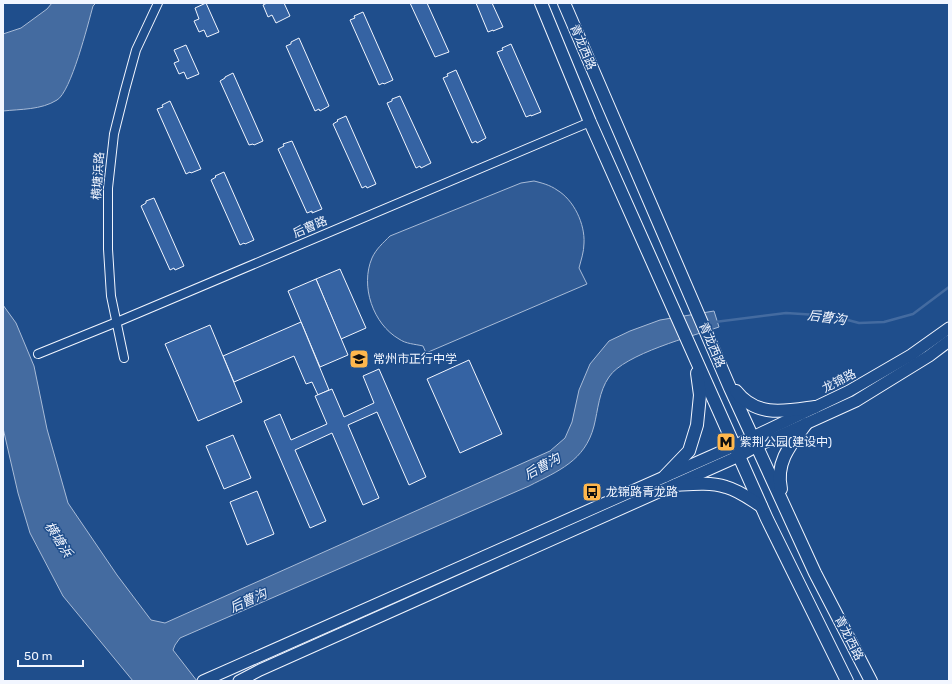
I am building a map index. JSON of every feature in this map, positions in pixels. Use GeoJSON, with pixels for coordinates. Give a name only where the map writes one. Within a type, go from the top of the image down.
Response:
{"type":"FeatureCollection","features":[{"type":"Feature","properties":{"kind":"main road","name":"青龙西路"},"geometry":{"type":"LineString","coordinates":[[541,3],[590,122],[694,358],[761,506],[847,681]]}},
{"type":"Feature","properties":{"kind":"main road","name":"青龙西路"},"geometry":{"type":"LineString","coordinates":[[564,3],[728,382],[815,572],[871,681]]}},
{"type":"Feature","properties":{"kind":"main road","name":"龙锦路"},"geometry":{"type":"LineString","coordinates":[[736,451],[815,407],[849,391],[911,355],[949,328]]}},
{"type":"Feature","properties":{"kind":"main road","name":"龙锦路"},"geometry":{"type":"LineString","coordinates":[[755,441],[806,424],[856,401],[929,356],[949,341]]}},
{"type":"Feature","properties":{"kind":"main road"},"geometry":{"type":"LineString","coordinates":[[665,476],[689,450],[697,425],[700,395],[694,358]]}},
{"type":"Feature","properties":{"kind":"main road"},"geometry":{"type":"LineString","coordinates":[[728,382],[742,400],[758,408],[781,412],[815,407]]}},
{"type":"Feature","properties":{"kind":"main road"},"geometry":{"type":"LineString","coordinates":[[786,508],[779,478],[783,457],[806,424]]}},
{"type":"Feature","properties":{"kind":"main road"},"geometry":{"type":"LineString","coordinates":[[203,681],[665,476],[736,451]]}},
{"type":"Feature","properties":{"kind":"main road"},"geometry":{"type":"LineString","coordinates":[[239,681],[260,670],[676,485],[736,451]]}},
{"type":"Feature","properties":{"kind":"main road"},"geometry":{"type":"LineString","coordinates":[[676,485],[705,483],[726,487],[744,495],[761,506]]}},
{"type":"Feature","properties":{"kind":"street","name":"横塘浜路"},"geometry":{"type":"LineString","coordinates":[[124,358],[111,296],[108,249],[108,188],[114,134],[136,50],[158,3]]}},
{"type":"Feature","properties":{"kind":"street","name":"后曹路"},"geometry":{"type":"LineString","coordinates":[[38,354],[590,122]]}},
{"type":"Feature","properties":{"kind":"shaded area"},"geometry":{"type":"Polygon","coordinates":[[[534,181],[552,187],[563,194],[569,200],[577,213],[583,228],[584,236],[584,250],[579,268],[587,284],[426,353],[423,346],[411,344],[399,339],[382,324],[371,303],[368,292],[369,269],[372,258],[390,236],[521,183],[534,181]]]}},
{"type":"Feature","properties":{"kind":"water"},"geometry":{"type":"Polygon","coordinates":[[[52,3],[96,3],[93,6],[83,42],[68,84],[57,100],[44,106],[3,111],[3,34],[21,28],[47,9],[52,3]]]}},
{"type":"Feature","properties":{"kind":"water","name":"横塘浜"},"geometry":{"type":"Polygon","coordinates":[[[3,305],[16,323],[34,366],[47,429],[68,503],[117,575],[151,620],[165,623],[550,451],[565,438],[572,422],[579,390],[590,364],[609,341],[630,331],[660,320],[714,311],[719,327],[644,353],[617,369],[609,377],[603,388],[590,438],[577,456],[560,470],[529,486],[180,638],[173,650],[197,681],[133,681],[63,596],[30,533],[18,493],[3,428],[3,305]]]}},
{"type":"Feature","properties":{"kind":"building"},"geometry":{"type":"Polygon","coordinates":[[[206,3],[219,32],[207,37],[204,30],[199,32],[194,21],[199,19],[195,8],[206,3]]]}},
{"type":"Feature","properties":{"kind":"building"},"geometry":{"type":"Polygon","coordinates":[[[267,3],[284,3],[290,16],[276,23],[272,15],[268,17],[263,5],[267,3]]]}},
{"type":"Feature","properties":{"kind":"building"},"geometry":{"type":"Polygon","coordinates":[[[410,3],[427,3],[449,52],[435,57],[410,3]]]}},
{"type":"Feature","properties":{"kind":"building"},"geometry":{"type":"Polygon","coordinates":[[[476,3],[492,3],[503,27],[488,32],[476,3]]]}},
{"type":"Feature","properties":{"kind":"building"},"geometry":{"type":"Polygon","coordinates":[[[363,12],[393,80],[384,84],[379,85],[350,20],[355,18],[354,16],[363,12]]]}},
{"type":"Feature","properties":{"kind":"building"},"geometry":{"type":"Polygon","coordinates":[[[299,38],[329,106],[320,111],[319,109],[315,111],[286,46],[299,38]]]}},
{"type":"Feature","properties":{"kind":"building"},"geometry":{"type":"Polygon","coordinates":[[[511,44],[541,112],[531,116],[526,117],[497,52],[503,50],[502,48],[511,44]]]}},
{"type":"Feature","properties":{"kind":"building"},"geometry":{"type":"Polygon","coordinates":[[[186,45],[199,74],[187,79],[184,72],[179,74],[174,63],[179,61],[174,50],[186,45]]]}},
{"type":"Feature","properties":{"kind":"building"},"geometry":{"type":"Polygon","coordinates":[[[456,70],[486,138],[477,143],[476,141],[472,143],[443,78],[448,76],[447,74],[456,70]]]}},
{"type":"Feature","properties":{"kind":"building"},"geometry":{"type":"Polygon","coordinates":[[[233,73],[263,141],[254,145],[249,145],[220,81],[233,73]]]}},
{"type":"Feature","properties":{"kind":"building"},"geometry":{"type":"Polygon","coordinates":[[[400,96],[431,163],[421,168],[420,166],[416,168],[387,103],[400,96]]]}},
{"type":"Feature","properties":{"kind":"building"},"geometry":{"type":"Polygon","coordinates":[[[170,101],[201,169],[191,173],[186,174],[157,109],[163,107],[162,105],[170,101]]]}},
{"type":"Feature","properties":{"kind":"building"},"geometry":{"type":"Polygon","coordinates":[[[346,116],[376,184],[367,188],[366,186],[362,188],[333,124],[338,121],[337,120],[346,116]]]}},
{"type":"Feature","properties":{"kind":"building"},"geometry":{"type":"Polygon","coordinates":[[[292,141],[322,209],[312,213],[312,211],[307,213],[278,149],[284,146],[283,144],[292,141]]]}},
{"type":"Feature","properties":{"kind":"building"},"geometry":{"type":"Polygon","coordinates":[[[224,172],[254,240],[245,244],[240,245],[211,180],[216,177],[215,176],[224,172]]]}},
{"type":"Feature","properties":{"kind":"building"},"geometry":{"type":"Polygon","coordinates":[[[154,198],[184,266],[175,270],[174,268],[170,270],[141,206],[146,203],[146,201],[154,198]]]}},
{"type":"Feature","properties":{"kind":"building"},"geometry":{"type":"Polygon","coordinates":[[[340,269],[366,328],[341,339],[316,279],[340,269]]]}},
{"type":"Feature","properties":{"kind":"building"},"geometry":{"type":"Polygon","coordinates":[[[316,279],[348,355],[320,367],[288,291],[316,279]]]}},
{"type":"Feature","properties":{"kind":"building"},"geometry":{"type":"Polygon","coordinates":[[[301,322],[329,390],[318,395],[312,382],[306,384],[294,356],[234,382],[223,356],[301,322]]]}},
{"type":"Feature","properties":{"kind":"building"},"geometry":{"type":"Polygon","coordinates":[[[210,325],[242,402],[198,421],[165,344],[210,325]]]}},
{"type":"Feature","properties":{"kind":"building"},"geometry":{"type":"Polygon","coordinates":[[[469,360],[502,434],[460,453],[427,379],[469,360]]]}},
{"type":"Feature","properties":{"kind":"building"},"geometry":{"type":"Polygon","coordinates":[[[379,369],[426,477],[409,485],[377,412],[348,425],[379,498],[363,505],[332,433],[295,450],[326,521],[310,528],[264,421],[280,414],[291,440],[327,424],[315,396],[332,389],[344,417],[374,403],[363,376],[379,369]]]}},
{"type":"Feature","properties":{"kind":"building"},"geometry":{"type":"Polygon","coordinates":[[[233,435],[251,478],[224,489],[206,446],[233,435]]]}},
{"type":"Feature","properties":{"kind":"building"},"geometry":{"type":"Polygon","coordinates":[[[257,491],[274,534],[247,545],[230,502],[257,491]]]}},
{"type":"Feature","properties":{"kind":"waterway","name":"后曹沟"},"geometry":{"type":"LineString","coordinates":[[715,322],[786,313],[833,316],[859,323],[884,322],[913,314],[949,287]]}},
{"type":"Feature","properties":{"kind":"place","name":"常州市正行中学"},"geometry":{"type":"Point","coordinates":[359,359]}},
{"type":"Feature","properties":{"kind":"place","name":"紫荆公园(建设中)"},"geometry":{"type":"Point","coordinates":[726,442]}},
{"type":"Feature","properties":{"kind":"place","name":"龙锦路青龙路"},"geometry":{"type":"Point","coordinates":[592,492]}}]}
